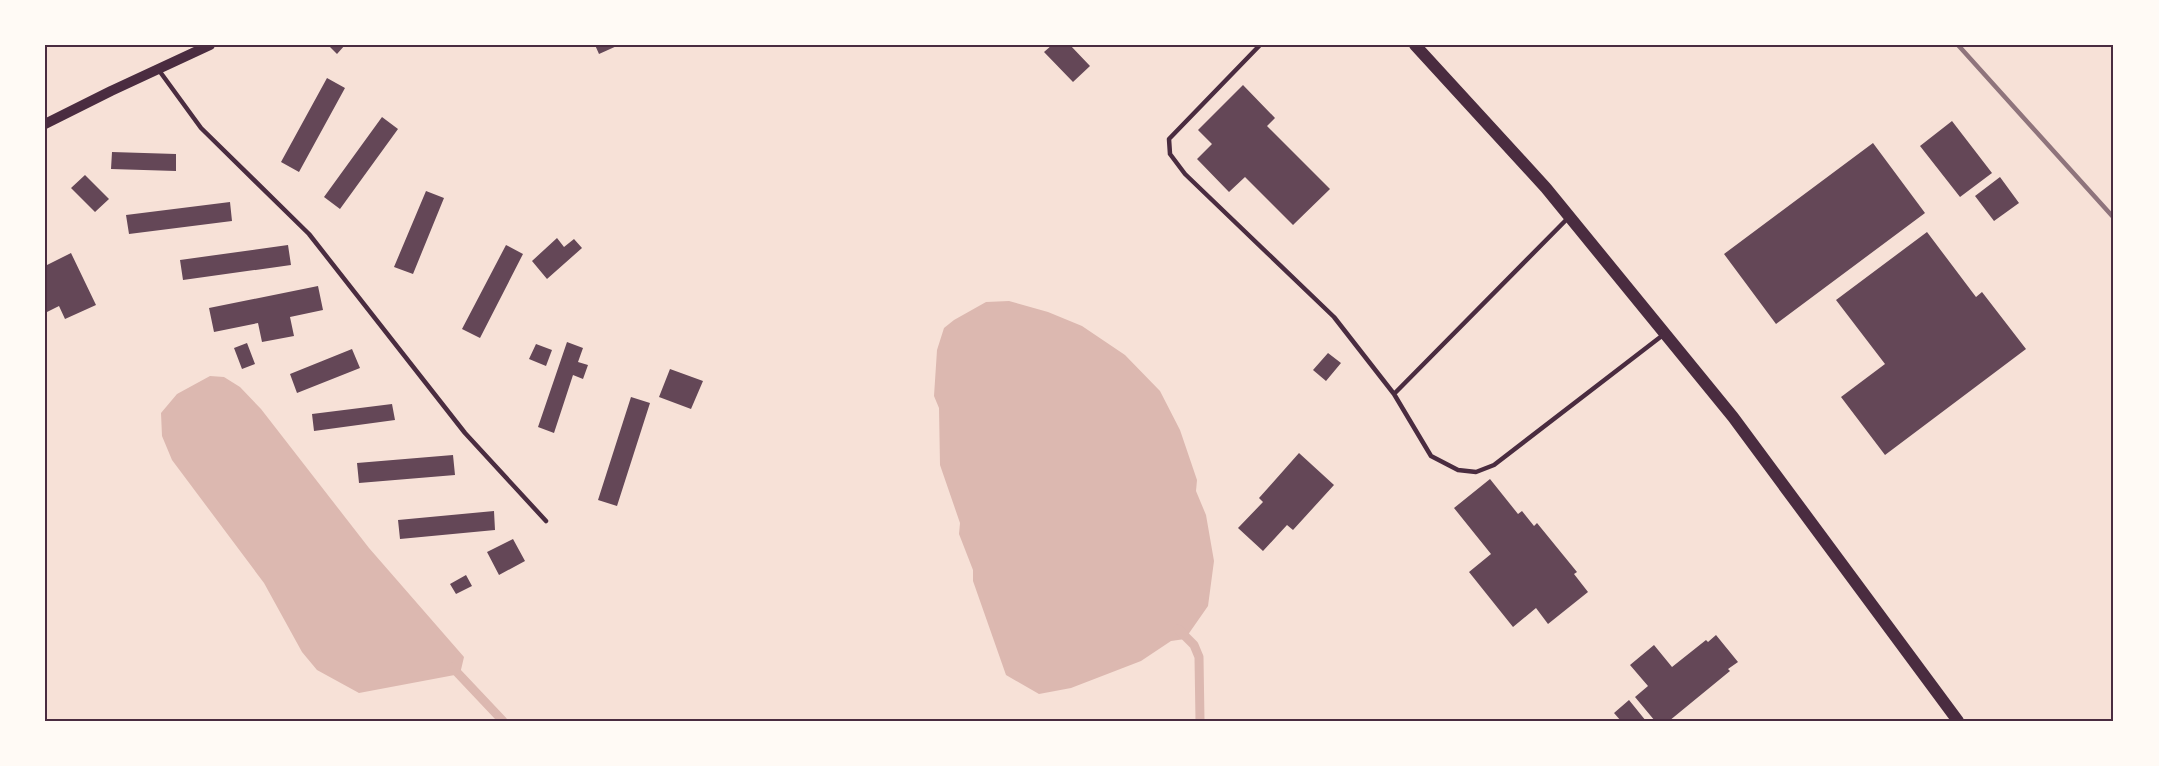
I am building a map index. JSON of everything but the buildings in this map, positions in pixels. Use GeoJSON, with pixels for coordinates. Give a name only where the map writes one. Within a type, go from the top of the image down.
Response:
{"type":"FeatureCollection","features":[{"type":"Feature","properties":{"kind":"main road"},"geometry":{"type":"LineString","coordinates":[[1415,45],[1546,188],[1733,417],[1958,721]]}},
{"type":"Feature","properties":{"kind":"street"},"geometry":{"type":"LineString","coordinates":[[45,124],[210,45]]}},
{"type":"Feature","properties":{"kind":"lane"},"geometry":{"type":"LineString","coordinates":[[1260,45],[1169,139],[1170,154],[1185,174],[1334,317],[1394,394],[1431,456],[1458,470],[1476,472],[1494,465],[1665,334]]}},
{"type":"Feature","properties":{"kind":"lane"},"geometry":{"type":"LineString","coordinates":[[158,69],[201,128],[309,234],[465,433],[546,520]]}},
{"type":"Feature","properties":{"kind":"lane"},"geometry":{"type":"LineString","coordinates":[[1394,394],[1569,217]]}},
{"type":"Feature","properties":{"kind":"shaded area"},"geometry":{"type":"Polygon","coordinates":[[[1009,301],[1048,312],[1082,326],[1125,355],[1160,391],[1180,430],[1197,480],[1196,491],[1206,515],[1214,561],[1208,606],[1185,639],[1171,641],[1141,661],[1071,688],[1039,694],[1006,675],[973,581],[973,570],[959,534],[960,523],[940,465],[939,408],[934,396],[937,350],[944,328],[986,302],[1009,301]]]}},
{"type":"Feature","properties":{"kind":"shaded area"},"geometry":{"type":"Polygon","coordinates":[[[210,376],[224,377],[240,387],[261,409],[369,548],[464,657],[460,674],[359,693],[317,670],[302,652],[264,583],[172,460],[162,436],[161,413],[177,394],[210,376]]]}},
{"type":"Feature","properties":{"kind":"waterway"},"geometry":{"type":"LineString","coordinates":[[1178,629],[1194,645],[1199,657],[1200,721]]}},
{"type":"Feature","properties":{"kind":"waterway"},"geometry":{"type":"LineString","coordinates":[[452,667],[503,721]]}},
{"type":"Feature","properties":{"kind":"railway"},"geometry":{"type":"LineString","coordinates":[[1958,45],[2114,218]]}}]}
